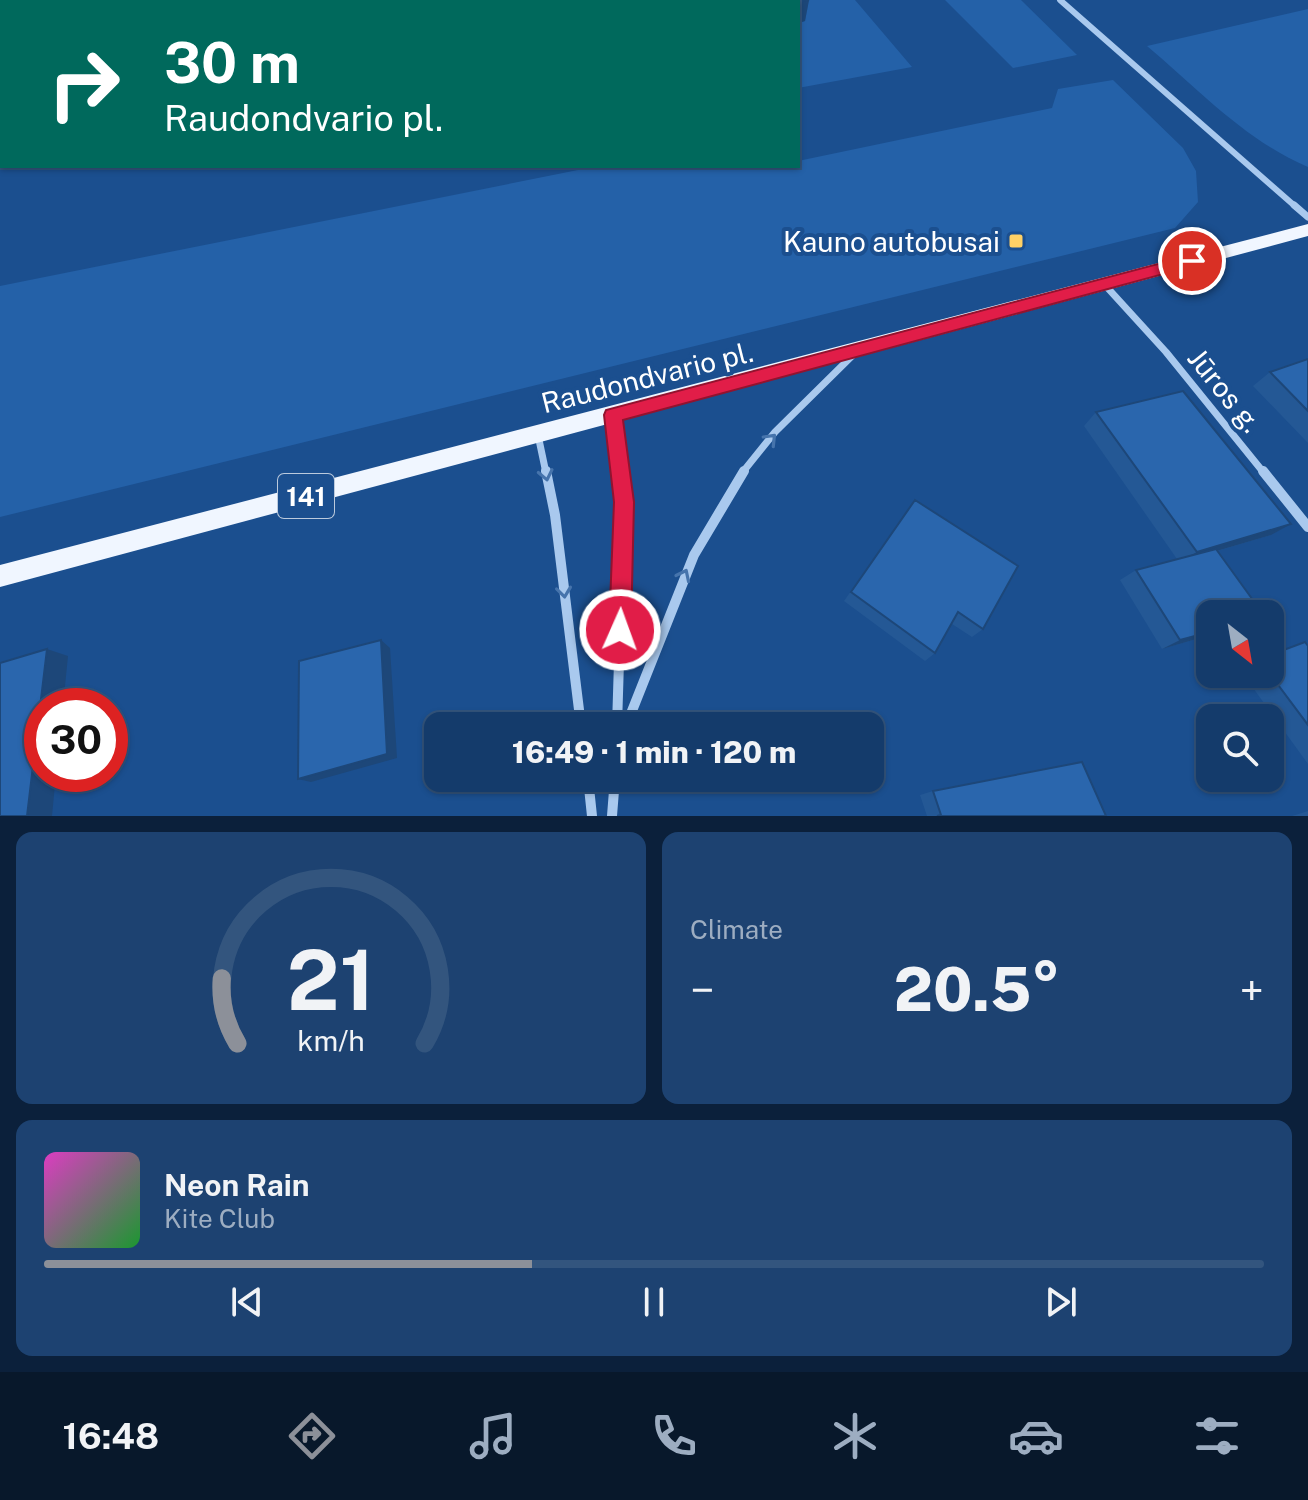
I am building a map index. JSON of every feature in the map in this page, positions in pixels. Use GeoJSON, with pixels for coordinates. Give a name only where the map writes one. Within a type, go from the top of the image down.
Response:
{"type":"FeatureCollection","features":[{"type":"Feature","properties":{"kind":"main road","name":"Raudondvario pl."},"geometry":{"type":"LineString","coordinates":[[0,576],[1308,230]]}},
{"type":"Feature","properties":{"kind":"street"},"geometry":{"type":"LineString","coordinates":[[1060,0],[1308,217]]}},
{"type":"Feature","properties":{"kind":"street","name":"Jūros g."},"geometry":{"type":"LineString","coordinates":[[1104,284],[1166,352],[1308,527]]}},
{"type":"Feature","properties":{"kind":"street"},"geometry":{"type":"LineString","coordinates":[[631,712],[680,583],[723,500],[752,459],[857,351]]}},
{"type":"Feature","properties":{"kind":"street"},"geometry":{"type":"LineString","coordinates":[[613,415],[624,502],[617,712]]}},
{"type":"Feature","properties":{"kind":"street"},"geometry":{"type":"LineString","coordinates":[[538,434],[555,515],[579,712]]}},
{"type":"Feature","properties":{"kind":"street"},"geometry":{"type":"LineString","coordinates":[[589,792],[592,816]]}},
{"type":"Feature","properties":{"kind":"street"},"geometry":{"type":"LineString","coordinates":[[612,816],[614,792]]}},
{"type":"Feature","properties":{"kind":"shaded area"},"geometry":{"type":"Polygon","coordinates":[[[800,0],[855,0],[912,67],[800,88],[800,22],[805,21],[800,0]]]}},
{"type":"Feature","properties":{"kind":"shaded area"},"geometry":{"type":"Polygon","coordinates":[[[945,0],[1021,0],[1077,55],[1013,68],[945,0]]]}},
{"type":"Feature","properties":{"kind":"shaded area"},"geometry":{"type":"Polygon","coordinates":[[[1308,9],[1308,167],[1243,129],[1147,46],[1308,9]]]}},
{"type":"Feature","properties":{"kind":"shaded area"},"geometry":{"type":"Polygon","coordinates":[[[1113,80],[1183,148],[1196,171],[1198,202],[1175,228],[0,517],[0,286],[588,168],[800,168],[800,161],[1052,108],[1058,89],[1113,80]]]}},
{"type":"Feature","properties":{"kind":"building"},"geometry":{"type":"Polygon","coordinates":[[[1308,359],[1308,411],[1270,372],[1308,359]]]}},
{"type":"Feature","properties":{"kind":"building"},"geometry":{"type":"Polygon","coordinates":[[[1183,391],[1291,524],[1197,552],[1096,412],[1183,391]]]}},
{"type":"Feature","properties":{"kind":"building"},"geometry":{"type":"Polygon","coordinates":[[[915,500],[1018,566],[983,629],[958,612],[935,653],[851,592],[915,500]]]}},
{"type":"Feature","properties":{"kind":"building"},"geometry":{"type":"Polygon","coordinates":[[[1216,549],[1253,600],[1196,600],[1196,636],[1180,640],[1136,570],[1216,549]]]}},
{"type":"Feature","properties":{"kind":"building"},"geometry":{"type":"Polygon","coordinates":[[[381,640],[387,754],[298,779],[299,661],[381,640]]]}},
{"type":"Feature","properties":{"kind":"building"},"geometry":{"type":"Polygon","coordinates":[[[1305,642],[1308,646],[1308,725],[1280,688],[1284,688],[1284,650],[1305,642]]]}},
{"type":"Feature","properties":{"kind":"building"},"geometry":{"type":"Polygon","coordinates":[[[47,649],[42,688],[24,688],[24,792],[30,792],[27,816],[0,816],[0,663],[47,649]]]}},
{"type":"Feature","properties":{"kind":"building"},"geometry":{"type":"Polygon","coordinates":[[[1082,762],[1106,816],[937,816],[941,815],[933,791],[1082,762]]]}},
{"type":"Feature","properties":{"kind":"place","name":"Kauno autobusai"},"geometry":{"type":"Point","coordinates":[1016,241]}},
{"type":"Feature","properties":{"kind":"route"},"geometry":{"type":"LineString","coordinates":[[620,630],[624,502],[613,415],[1192,261]]}}]}
